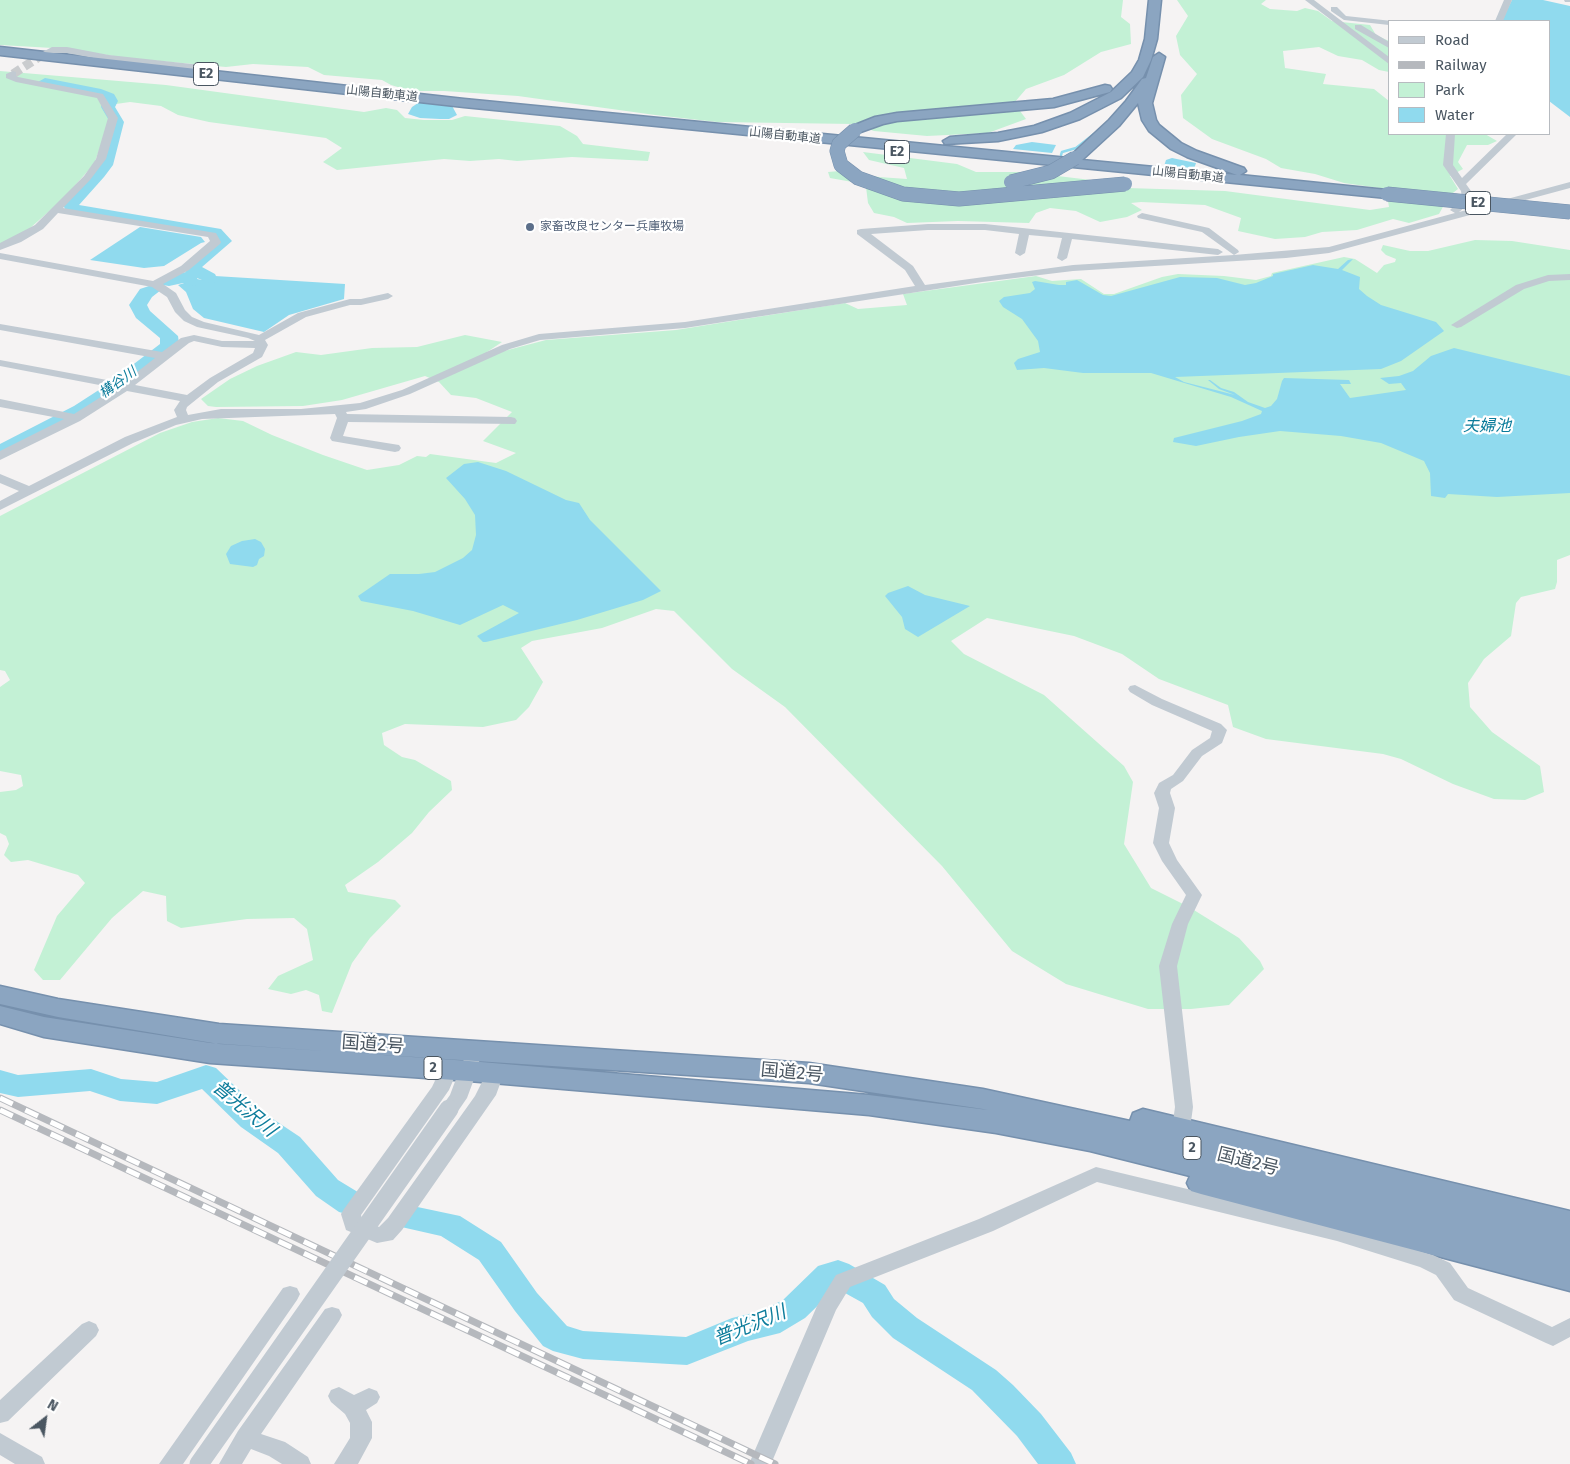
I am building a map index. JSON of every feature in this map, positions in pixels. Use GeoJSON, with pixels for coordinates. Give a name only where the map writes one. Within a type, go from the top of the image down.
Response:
{"type":"FeatureCollection","features":[{"type":"Feature","properties":{"kind":"highway"},"geometry":{"type":"LineString","coordinates":[[652,122],[917,141],[961,141],[998,137],[1058,122],[1104,102],[1132,81],[1145,60],[1151,39],[1157,0]]}},
{"type":"Feature","properties":{"kind":"highway"},"geometry":{"type":"LineString","coordinates":[[1157,0],[1162,15],[1163,30],[1160,53],[1146,96],[1146,111],[1154,128],[1176,146],[1212,163],[1251,174],[1358,192]]}},
{"type":"Feature","properties":{"kind":"highway","name":"山陽自動車道"},"geometry":{"type":"LineString","coordinates":[[0,51],[469,107],[739,136],[1320,194],[1387,197],[1570,212]]}},
{"type":"Feature","properties":{"kind":"highway"},"geometry":{"type":"LineString","coordinates":[[1145,60],[1133,73],[1116,85],[1072,99],[1035,105],[916,114],[880,120],[855,130],[839,144],[837,151],[841,165],[858,178],[885,189],[903,194],[960,199],[1124,184],[1201,185],[1320,194]]}},
{"type":"Feature","properties":{"kind":"highway","name":"山陽自動車道"},"geometry":{"type":"LineString","coordinates":[[0,63],[409,100]]}},
{"type":"Feature","properties":{"kind":"highway"},"geometry":{"type":"LineString","coordinates":[[926,182],[972,185],[1016,182],[1051,172],[1075,158],[1114,123],[1132,104],[1153,73]]}},
{"type":"Feature","properties":{"kind":"highway","name":"山陽自動車道"},"geometry":{"type":"LineString","coordinates":[[469,107],[652,122],[1358,192],[1570,218]]}},
{"type":"Feature","properties":{"kind":"highway"},"geometry":{"type":"LineString","coordinates":[[739,136],[803,151]]}},
{"type":"Feature","properties":{"kind":"highway"},"geometry":{"type":"LineString","coordinates":[[821,156],[898,177]]}},
{"type":"Feature","properties":{"kind":"highway","name":"国道2号"},"geometry":{"type":"LineString","coordinates":[[0,995],[58,1008],[219,1034],[472,1066],[869,1106],[996,1122],[1090,1140],[1570,1262]]}},
{"type":"Feature","properties":{"kind":"highway","name":"国道2号"},"geometry":{"type":"LineString","coordinates":[[0,1015],[44,1027],[210,1053],[472,1066],[809,1073],[983,1099],[1077,1119],[1570,1242]]}},
{"type":"Feature","properties":{"kind":"highway"},"geometry":{"type":"LineString","coordinates":[[809,1073],[929,1080],[988,1087],[1181,1129],[1570,1223]]}},
{"type":"Feature","properties":{"kind":"highway"},"geometry":{"type":"LineString","coordinates":[[869,1106],[1158,1171],[1266,1209],[1570,1278]]}},
{"type":"Feature","properties":{"kind":"street"},"geometry":{"type":"LineString","coordinates":[[1309,0],[1388,59]]}},
{"type":"Feature","properties":{"kind":"street"},"geometry":{"type":"LineString","coordinates":[[1325,0],[1344,18],[1388,45]]}},
{"type":"Feature","properties":{"kind":"street"},"geometry":{"type":"LineString","coordinates":[[1499,20],[1508,0]]}},
{"type":"Feature","properties":{"kind":"street"},"geometry":{"type":"LineString","coordinates":[[1344,18],[1388,23]]}},
{"type":"Feature","properties":{"kind":"street"},"geometry":{"type":"LineString","coordinates":[[45,53],[52,50],[66,50],[119,60],[210,69]]}},
{"type":"Feature","properties":{"kind":"street"},"geometry":{"type":"LineString","coordinates":[[0,247],[29,234],[39,227],[88,178],[101,159],[113,118],[100,96],[9,76],[13,74]]}},
{"type":"Feature","properties":{"kind":"street"},"geometry":{"type":"LineString","coordinates":[[1450,135],[1448,165],[1462,183],[1467,198],[1461,206],[1450,213],[1451,218]]}},
{"type":"Feature","properties":{"kind":"street"},"geometry":{"type":"LineString","coordinates":[[1462,183],[1511,135]]}},
{"type":"Feature","properties":{"kind":"street"},"geometry":{"type":"LineString","coordinates":[[342,414],[386,399],[506,346],[539,337],[570,333],[685,326],[922,288],[1073,268],[1330,250],[1570,185]]}},
{"type":"Feature","properties":{"kind":"street"},"geometry":{"type":"LineString","coordinates":[[56,210],[212,235],[216,242],[185,268],[155,284]]}},
{"type":"Feature","properties":{"kind":"street"},"geometry":{"type":"LineString","coordinates":[[1142,216],[1205,230],[1239,256]]}},
{"type":"Feature","properties":{"kind":"street"},"geometry":{"type":"LineString","coordinates":[[922,288],[909,268],[861,232],[952,226],[1038,232],[1067,237],[1239,256]]}},
{"type":"Feature","properties":{"kind":"street"},"geometry":{"type":"LineString","coordinates":[[1020,253],[1025,232]]}},
{"type":"Feature","properties":{"kind":"street"},"geometry":{"type":"LineString","coordinates":[[1062,258],[1067,237]]}},
{"type":"Feature","properties":{"kind":"street"},"geometry":{"type":"LineString","coordinates":[[1137,263],[1144,244]]}},
{"type":"Feature","properties":{"kind":"street"},"geometry":{"type":"LineString","coordinates":[[0,256],[155,284],[172,294],[180,312],[188,319],[201,325],[252,335],[261,342]]}},
{"type":"Feature","properties":{"kind":"street"},"geometry":{"type":"LineString","coordinates":[[1457,325],[1467,317],[1520,287],[1548,278],[1570,277]]}},
{"type":"Feature","properties":{"kind":"street"},"geometry":{"type":"LineString","coordinates":[[7,449],[71,417],[120,386],[159,356],[185,340],[194,338],[222,344],[261,342],[302,315],[336,305],[388,296]]}},
{"type":"Feature","properties":{"kind":"street"},"geometry":{"type":"LineString","coordinates":[[0,327],[159,356]]}},
{"type":"Feature","properties":{"kind":"street"},"geometry":{"type":"LineString","coordinates":[[184,419],[180,410],[188,399],[224,373],[258,355],[261,342]]}},
{"type":"Feature","properties":{"kind":"street"},"geometry":{"type":"LineString","coordinates":[[0,363],[188,399]]}},
{"type":"Feature","properties":{"kind":"street"},"geometry":{"type":"LineString","coordinates":[[0,403],[71,417]]}},
{"type":"Feature","properties":{"kind":"street"},"geometry":{"type":"LineString","coordinates":[[0,506],[129,440],[153,429],[184,419],[221,413],[342,414],[511,421]]}},
{"type":"Feature","properties":{"kind":"street"},"geometry":{"type":"LineString","coordinates":[[342,414],[336,438],[395,448]]}},
{"type":"Feature","properties":{"kind":"street"},"geometry":{"type":"LineString","coordinates":[[0,478],[30,491]]}},
{"type":"Feature","properties":{"kind":"street"},"geometry":{"type":"LineString","coordinates":[[1135,689],[1157,702],[1220,730],[1217,740],[1196,753],[1178,778],[1164,786],[1162,793],[1167,808],[1161,843],[1170,860],[1194,895],[1180,924],[1168,966],[1184,1107],[1181,1129]]}},
{"type":"Feature","properties":{"kind":"street"},"geometry":{"type":"LineString","coordinates":[[472,1066],[489,1090],[395,1224],[386,1234],[377,1235],[353,1224],[351,1214],[440,1090],[472,1066]]}},
{"type":"Feature","properties":{"kind":"street"},"geometry":{"type":"LineString","coordinates":[[199,1464],[258,1378],[458,1098],[472,1066]]}},
{"type":"Feature","properties":{"kind":"street"},"geometry":{"type":"LineString","coordinates":[[760,1464],[827,1306],[847,1279],[986,1225],[1096,1174],[1266,1209],[1435,1265],[1444,1269],[1461,1294],[1554,1337],[1570,1327]]}},
{"type":"Feature","properties":{"kind":"street"},"geometry":{"type":"LineString","coordinates":[[170,1464],[290,1294]]}},
{"type":"Feature","properties":{"kind":"street"},"geometry":{"type":"LineString","coordinates":[[230,1464],[302,1356],[332,1315]]}},
{"type":"Feature","properties":{"kind":"street"},"geometry":{"type":"LineString","coordinates":[[0,1414],[89,1330]]}},
{"type":"Feature","properties":{"kind":"street"},"geometry":{"type":"LineString","coordinates":[[260,1338],[276,1334],[294,1340],[302,1356]]}},
{"type":"Feature","properties":{"kind":"street"},"geometry":{"type":"LineString","coordinates":[[345,1464],[355,1452],[361,1438],[361,1422],[354,1400]]}},
{"type":"Feature","properties":{"kind":"street"},"geometry":{"type":"LineString","coordinates":[[246,1438],[277,1449],[300,1464]]}},
{"type":"Feature","properties":{"kind":"street"},"geometry":{"type":"LineString","coordinates":[[0,1443],[28,1462]]}},
{"type":"Feature","properties":{"kind":"green space"},"geometry":{"type":"Polygon","coordinates":[[[0,0],[1123,0],[1121,17],[1130,24],[1131,44],[1101,52],[1064,75],[1026,89],[1014,103],[1026,119],[988,133],[927,136],[874,131],[854,124],[717,122],[518,96],[444,91],[411,91],[382,80],[324,75],[308,67],[253,64],[226,67],[126,58],[70,49],[0,45],[0,0]]]}},
{"type":"Feature","properties":{"kind":"green space"},"geometry":{"type":"Polygon","coordinates":[[[1177,0],[1266,0],[1261,4],[1270,9],[1297,11],[1305,8],[1318,11],[1332,21],[1370,25],[1376,35],[1388,41],[1388,72],[1379,70],[1362,60],[1338,56],[1319,47],[1283,51],[1285,68],[1326,74],[1323,84],[1374,89],[1388,100],[1388,135],[1487,135],[1497,141],[1488,145],[1467,145],[1458,162],[1463,169],[1450,176],[1458,189],[1449,196],[1439,214],[1409,223],[1393,219],[1357,230],[1322,232],[1305,237],[1275,239],[1238,231],[1241,218],[1205,205],[1141,202],[1131,203],[1142,210],[1127,217],[1100,222],[1076,211],[1050,208],[1036,213],[1029,223],[958,221],[907,223],[894,217],[874,213],[868,203],[866,187],[858,183],[830,178],[828,172],[840,171],[907,179],[904,168],[869,160],[863,152],[957,164],[976,172],[1024,172],[1091,180],[1127,188],[1225,191],[1370,210],[1389,207],[1386,189],[1344,183],[1315,174],[1281,168],[1266,159],[1212,139],[1183,118],[1181,95],[1197,74],[1180,55],[1176,36],[1188,16],[1177,0]]]}},
{"type":"Feature","properties":{"kind":"green space"},"geometry":{"type":"Polygon","coordinates":[[[0,71],[166,85],[364,112],[386,108],[397,110],[405,118],[424,120],[452,120],[465,116],[560,126],[577,136],[583,144],[650,152],[648,161],[572,157],[517,161],[499,159],[470,161],[444,159],[337,170],[323,162],[342,148],[326,138],[209,122],[178,115],[161,106],[130,102],[116,104],[94,164],[63,199],[29,229],[0,244],[0,71]]]}},
{"type":"Feature","properties":{"kind":"green space"},"geometry":{"type":"Polygon","coordinates":[[[1475,240],[1512,241],[1570,250],[1570,555],[1557,560],[1557,582],[1555,589],[1521,597],[1516,603],[1511,636],[1484,659],[1468,683],[1470,707],[1492,732],[1540,766],[1544,792],[1525,800],[1494,799],[1453,784],[1401,759],[1383,754],[1266,739],[1233,727],[1228,705],[1159,679],[1122,654],[1074,636],[987,618],[951,641],[964,654],[1044,695],[1124,766],[1133,782],[1124,844],[1151,888],[1189,907],[1239,938],[1260,961],[1264,969],[1229,1005],[1191,1009],[1148,1009],[1066,984],[1012,951],[942,866],[785,707],[732,669],[674,611],[656,609],[602,628],[532,641],[521,648],[543,682],[529,707],[516,720],[483,727],[405,724],[382,733],[384,745],[402,757],[415,760],[451,781],[452,790],[429,812],[412,833],[378,862],[345,885],[348,892],[395,900],[401,906],[370,938],[352,963],[332,1013],[322,1011],[319,995],[306,990],[291,994],[268,989],[278,976],[313,960],[307,929],[294,918],[247,919],[181,928],[167,921],[166,896],[143,891],[112,918],[60,980],[43,980],[34,970],[57,916],[85,883],[78,875],[28,860],[11,862],[4,855],[9,844],[6,836],[0,833],[0,792],[16,790],[23,786],[21,775],[0,771],[0,687],[10,680],[5,671],[0,670],[0,516],[160,433],[192,422],[218,418],[243,421],[272,435],[367,470],[399,465],[417,456],[426,457],[430,454],[496,463],[516,453],[483,441],[512,412],[476,398],[451,395],[439,382],[425,376],[342,400],[303,406],[216,407],[208,406],[201,399],[230,379],[257,366],[296,352],[321,355],[372,348],[417,347],[465,335],[502,342],[487,352],[504,351],[546,340],[676,330],[845,303],[858,309],[907,305],[903,294],[1036,276],[1052,281],[1081,279],[1104,294],[1114,294],[1162,277],[1178,274],[1224,276],[1256,280],[1271,276],[1272,273],[1344,257],[1355,259],[1377,273],[1384,265],[1395,262],[1396,259],[1386,255],[1381,250],[1383,245],[1410,251],[1428,251],[1475,240]]]}},
{"type":"Feature","properties":{"kind":"water"},"geometry":{"type":"Polygon","coordinates":[[[1512,0],[1543,0],[1570,6],[1570,117],[1550,102],[1550,20],[1502,20],[1512,0]]]}},
{"type":"Feature","properties":{"kind":"water"},"geometry":{"type":"Polygon","coordinates":[[[421,101],[451,104],[457,115],[449,119],[440,119],[420,118],[408,114],[412,107],[421,101]]]}},
{"type":"Feature","properties":{"kind":"water"},"geometry":{"type":"Polygon","coordinates":[[[1032,142],[1056,145],[1052,153],[1013,149],[1016,145],[1032,142]]]}},
{"type":"Feature","properties":{"kind":"water"},"geometry":{"type":"Polygon","coordinates":[[[1172,158],[1196,163],[1194,169],[1164,166],[1166,160],[1172,158]]]}},
{"type":"Feature","properties":{"kind":"water"},"geometry":{"type":"Polygon","coordinates":[[[140,227],[201,237],[205,242],[164,266],[144,268],[90,260],[140,227]]]}},
{"type":"Feature","properties":{"kind":"water","name":"夫婦池"},"geometry":{"type":"Polygon","coordinates":[[[1353,259],[1342,270],[1360,277],[1359,289],[1367,296],[1381,305],[1436,322],[1444,331],[1401,361],[1381,369],[1175,377],[1184,382],[1235,395],[1219,389],[1208,380],[1210,380],[1221,388],[1234,392],[1248,402],[1265,408],[1271,406],[1277,399],[1284,378],[1349,380],[1351,384],[1340,384],[1350,398],[1406,390],[1401,383],[1389,384],[1380,378],[1399,376],[1413,371],[1431,356],[1454,348],[1570,376],[1570,493],[1497,497],[1448,494],[1445,498],[1431,496],[1430,473],[1424,461],[1381,443],[1341,436],[1280,431],[1196,446],[1173,442],[1174,438],[1242,421],[1261,414],[1262,411],[1231,397],[1151,373],[1083,373],[1044,368],[1017,370],[1014,363],[1018,359],[1040,352],[1038,341],[1022,319],[1003,307],[999,301],[1004,297],[1030,293],[1035,289],[1032,282],[1035,281],[1066,285],[1066,282],[1077,280],[1103,295],[1111,296],[1180,277],[1217,278],[1245,285],[1256,283],[1273,276],[1273,274],[1313,265],[1338,269],[1348,260],[1353,259]]]}},
{"type":"Feature","properties":{"kind":"water"},"geometry":{"type":"Polygon","coordinates":[[[215,276],[345,284],[344,299],[289,315],[264,332],[204,318],[193,309],[186,292],[178,285],[215,276]]]}},
{"type":"Feature","properties":{"kind":"water"},"geometry":{"type":"Polygon","coordinates":[[[478,462],[506,471],[566,500],[579,503],[590,520],[661,591],[643,600],[577,620],[486,642],[483,642],[477,636],[519,613],[503,605],[460,625],[413,611],[361,601],[358,596],[390,574],[435,572],[463,558],[472,550],[476,535],[475,515],[465,499],[446,478],[464,464],[478,462]]]}},
{"type":"Feature","properties":{"kind":"water"},"geometry":{"type":"Polygon","coordinates":[[[255,539],[261,542],[265,549],[264,556],[259,559],[257,565],[253,567],[230,564],[226,554],[231,546],[242,541],[255,539]]]}},
{"type":"Feature","properties":{"kind":"water"},"geometry":{"type":"Polygon","coordinates":[[[908,586],[925,595],[970,606],[918,637],[905,629],[902,617],[885,596],[888,593],[908,586]]]}},
{"type":"Feature","properties":{"kind":"waterway"},"geometry":{"type":"LineString","coordinates":[[45,82],[101,93],[109,97],[111,101],[108,107],[117,122],[105,165],[71,204],[72,209],[215,232],[224,241],[191,268],[209,278]]}},
{"type":"Feature","properties":{"kind":"waterway"},"geometry":{"type":"LineString","coordinates":[[1061,155],[1062,152],[1076,148],[1094,134]]}},
{"type":"Feature","properties":{"kind":"waterway","name":"構谷川"},"geometry":{"type":"LineString","coordinates":[[169,281],[188,277],[190,281]]}},
{"type":"Feature","properties":{"kind":"waterway","name":"構谷川"},"geometry":{"type":"LineString","coordinates":[[0,452],[81,410],[112,390],[166,348],[170,343],[169,336],[142,314],[138,305],[146,293],[152,290]]}},
{"type":"Feature","properties":{"kind":"waterway","name":"普光沢川"},"geometry":{"type":"LineString","coordinates":[[0,1081],[11,1086],[18,1086],[91,1080],[120,1090],[157,1093],[206,1076],[251,1119],[289,1145],[327,1188],[350,1203]]}},
{"type":"Feature","properties":{"kind":"waterway","name":"普光沢川"},"geometry":{"type":"LineString","coordinates":[[408,1217],[449,1225],[490,1251],[526,1302],[555,1336],[565,1341],[583,1345],[687,1351],[744,1328],[768,1323],[794,1309],[829,1275],[838,1273],[874,1294],[883,1308],[905,1328],[984,1380],[1029,1425],[1059,1464]]}},
{"type":"Feature","properties":{"kind":"tunnel"},"geometry":{"type":"LineString","coordinates":[[13,74],[45,53]]}},
{"type":"Feature","properties":{"kind":"railway"},"geometry":{"type":"LineString","coordinates":[[0,1098],[775,1464]]}},
{"type":"Feature","properties":{"kind":"railway"},"geometry":{"type":"LineString","coordinates":[[0,1110],[751,1464]]}},
{"type":"Feature","properties":{"kind":"place","name":"家畜改良センター兵庫牧場"},"geometry":{"type":"Point","coordinates":[530,227]}}]}
